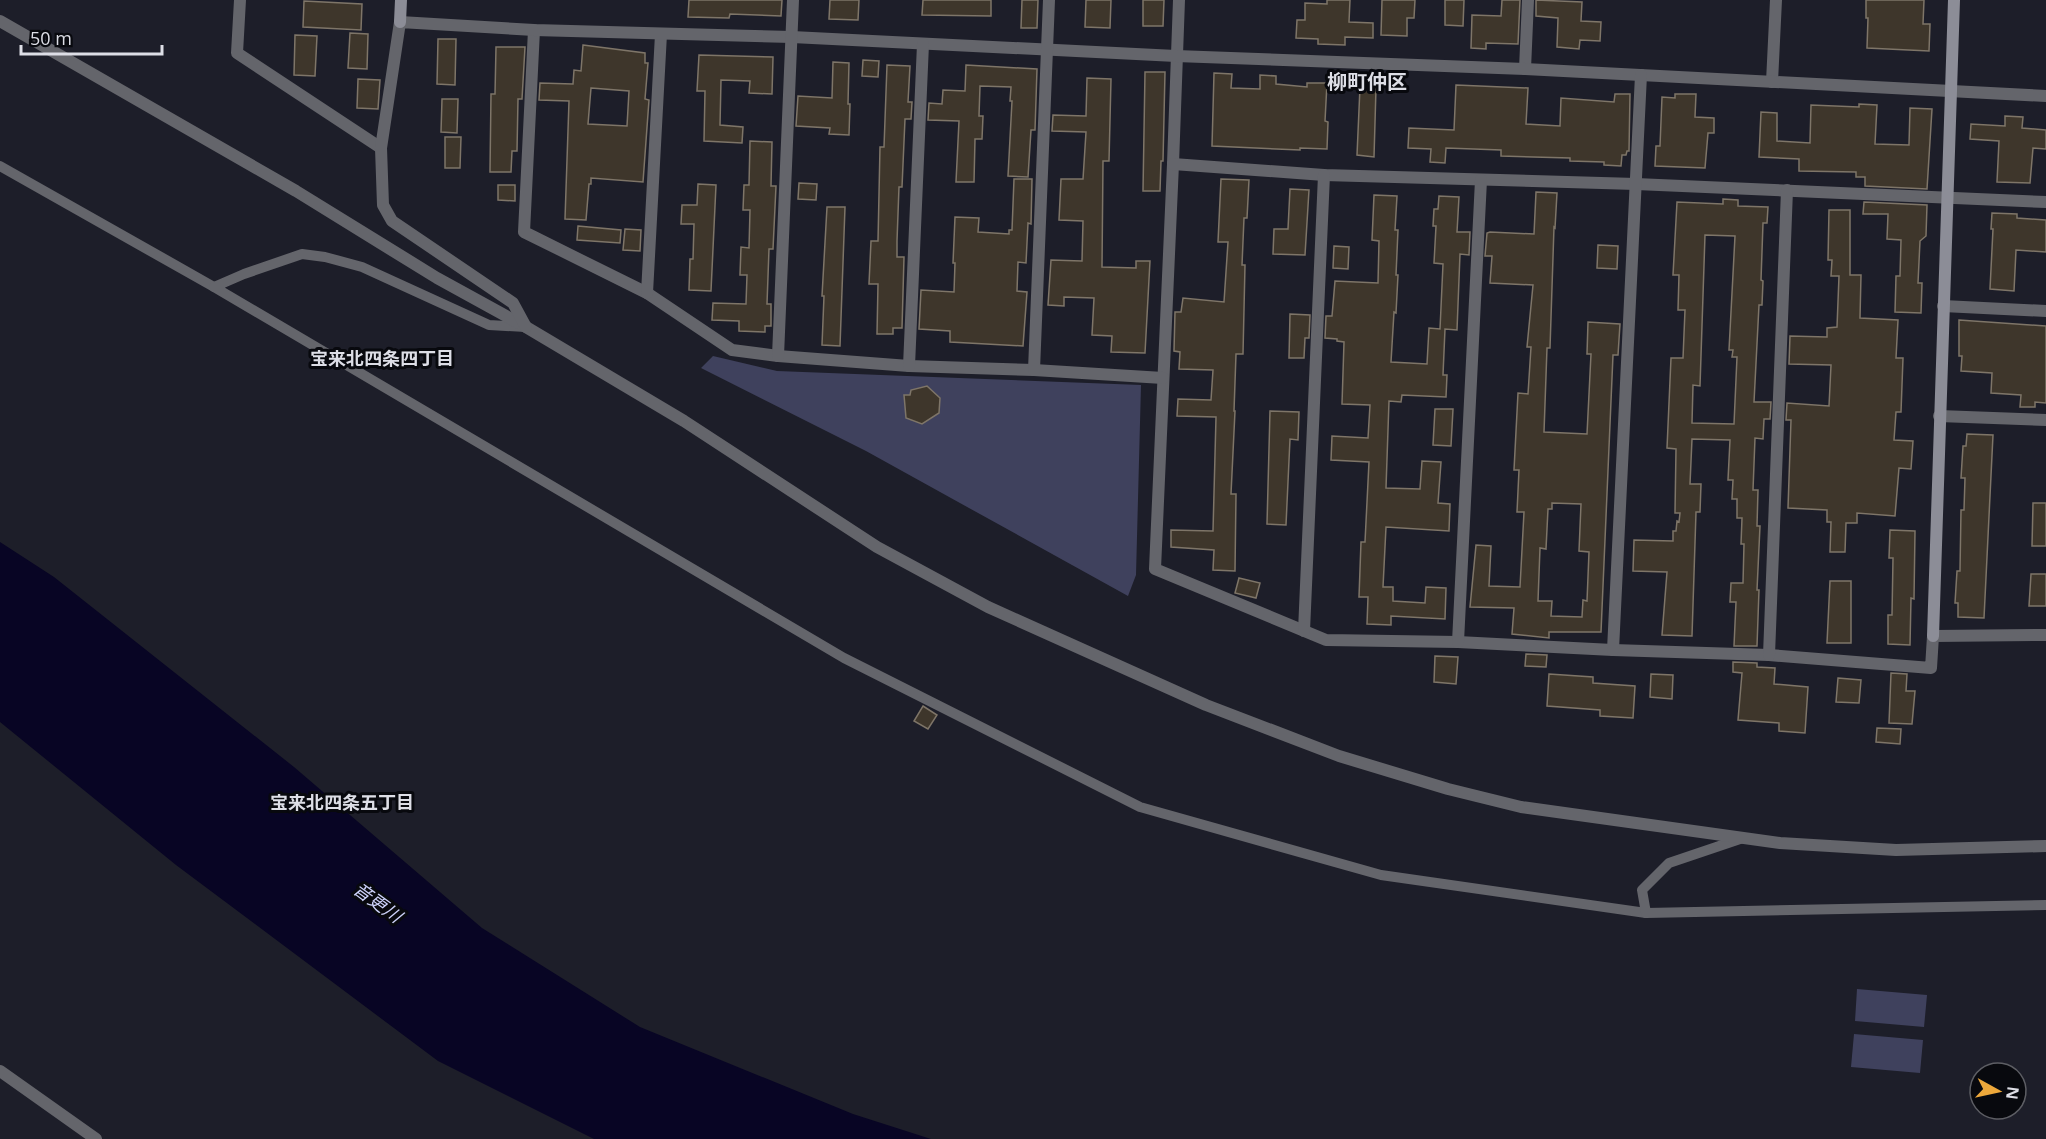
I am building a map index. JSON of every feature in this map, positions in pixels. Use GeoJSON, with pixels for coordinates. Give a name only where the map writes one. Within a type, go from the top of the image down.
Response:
{"type":"FeatureCollection","features":[{"type":"Feature","properties":{"kind":"street"},"geometry":{"type":"LineString","coordinates":[[240,0],[237,53],[381,148]]}},
{"type":"Feature","properties":{"kind":"street"},"geometry":{"type":"LineString","coordinates":[[401,0],[400,22],[381,148],[383,206],[392,221],[513,303],[526,327]]}},
{"type":"Feature","properties":{"kind":"street"},"geometry":{"type":"LineString","coordinates":[[778,356],[793,0]]}},
{"type":"Feature","properties":{"kind":"street"},"geometry":{"type":"LineString","coordinates":[[1034,370],[1049,0]]}},
{"type":"Feature","properties":{"kind":"street"},"geometry":{"type":"LineString","coordinates":[[1179,0],[1155,569],[1326,640],[1458,642],[1769,655],[1931,668],[1954,0]]}},
{"type":"Feature","properties":{"kind":"street"},"geometry":{"type":"LineString","coordinates":[[1525,69],[1528,0]]}},
{"type":"Feature","properties":{"kind":"street"},"geometry":{"type":"LineString","coordinates":[[1772,82],[1776,0]]}},
{"type":"Feature","properties":{"kind":"street"},"geometry":{"type":"LineString","coordinates":[[0,21],[296,191],[437,279],[526,327],[684,421],[877,548],[988,607],[1206,705],[1339,756],[1448,789],[1521,807],[1780,843],[1896,850],[2046,846]]}},
{"type":"Feature","properties":{"kind":"street"},"geometry":{"type":"LineString","coordinates":[[400,22],[534,30],[792,37],[1176,56],[1525,69],[2046,96]]}},
{"type":"Feature","properties":{"kind":"street"},"geometry":{"type":"LineString","coordinates":[[534,30],[524,232],[647,293],[732,350],[778,356],[909,366],[1034,370],[1162,378]]}},
{"type":"Feature","properties":{"kind":"street"},"geometry":{"type":"LineString","coordinates":[[647,293],[661,34]]}},
{"type":"Feature","properties":{"kind":"street"},"geometry":{"type":"LineString","coordinates":[[909,366],[923,44]]}},
{"type":"Feature","properties":{"kind":"street"},"geometry":{"type":"LineString","coordinates":[[1613,650],[1641,75]]}},
{"type":"Feature","properties":{"kind":"street"},"geometry":{"type":"LineString","coordinates":[[1173,164],[1324,175],[1636,184],[2046,202]]}},
{"type":"Feature","properties":{"kind":"street"},"geometry":{"type":"LineString","coordinates":[[1304,631],[1324,175]]}},
{"type":"Feature","properties":{"kind":"street"},"geometry":{"type":"LineString","coordinates":[[1458,642],[1481,180]]}},
{"type":"Feature","properties":{"kind":"street"},"geometry":{"type":"LineString","coordinates":[[1769,655],[1787,190]]}},
{"type":"Feature","properties":{"kind":"street"},"geometry":{"type":"LineString","coordinates":[[1943,306],[2046,311]]}},
{"type":"Feature","properties":{"kind":"street"},"geometry":{"type":"LineString","coordinates":[[1939,416],[2046,420]]}},
{"type":"Feature","properties":{"kind":"street"},"geometry":{"type":"LineString","coordinates":[[1933,636],[2046,635]]}},
{"type":"Feature","properties":{"kind":"street"},"geometry":{"type":"LineString","coordinates":[[0,1071],[96,1139]]}},
{"type":"Feature","properties":{"kind":"lane"},"geometry":{"type":"LineString","coordinates":[[0,166],[214,287],[844,658],[1140,807],[1381,875],[1646,913],[2046,905]]}},
{"type":"Feature","properties":{"kind":"lane"},"geometry":{"type":"LineString","coordinates":[[214,287],[302,254],[325,256],[362,267],[489,325],[526,327]]}},
{"type":"Feature","properties":{"kind":"lane"},"geometry":{"type":"LineString","coordinates":[[1646,913],[1642,890],[1669,862],[1745,838]]}},
{"type":"Feature","properties":{"kind":"shaded area"},"geometry":{"type":"Polygon","coordinates":[[[713,356],[777,371],[1141,385],[1136,575],[1128,596],[866,451],[701,368],[713,356]]]}},
{"type":"Feature","properties":{"kind":"shaded area"},"geometry":{"type":"Polygon","coordinates":[[[1857,989],[1927,995],[1924,1027],[1855,1021],[1857,989]]]}},
{"type":"Feature","properties":{"kind":"shaded area"},"geometry":{"type":"Polygon","coordinates":[[[1854,1034],[1923,1040],[1920,1073],[1851,1067],[1854,1034]]]}},
{"type":"Feature","properties":{"kind":"water","name":"音更川"},"geometry":{"type":"Polygon","coordinates":[[[0,542],[54,577],[294,767],[482,928],[640,1027],[853,1114],[931,1139],[594,1139],[438,1061],[176,865],[0,722],[0,542]]]}},
{"type":"Feature","properties":{"kind":"building"},"geometry":{"type":"Polygon","coordinates":[[[689,0],[782,0],[781,16],[730,14],[729,18],[688,17],[689,0]]]}},
{"type":"Feature","properties":{"kind":"building"},"geometry":{"type":"Polygon","coordinates":[[[830,0],[859,0],[858,20],[829,19],[830,0]]]}},
{"type":"Feature","properties":{"kind":"building"},"geometry":{"type":"Polygon","coordinates":[[[923,0],[991,0],[991,16],[922,15],[923,0]]]}},
{"type":"Feature","properties":{"kind":"building"},"geometry":{"type":"Polygon","coordinates":[[[1022,0],[1038,0],[1037,28],[1021,28],[1022,0]]]}},
{"type":"Feature","properties":{"kind":"building"},"geometry":{"type":"Polygon","coordinates":[[[1086,0],[1111,0],[1110,28],[1085,27],[1086,0]]]}},
{"type":"Feature","properties":{"kind":"building"},"geometry":{"type":"Polygon","coordinates":[[[1143,0],[1164,0],[1163,26],[1143,26],[1143,0]]]}},
{"type":"Feature","properties":{"kind":"building"},"geometry":{"type":"Polygon","coordinates":[[[1327,0],[1350,0],[1349,22],[1373,23],[1373,38],[1345,37],[1345,45],[1318,44],[1318,39],[1296,38],[1297,20],[1305,20],[1305,3],[1327,4],[1327,0]]]}},
{"type":"Feature","properties":{"kind":"building"},"geometry":{"type":"Polygon","coordinates":[[[1382,0],[1415,0],[1414,18],[1407,18],[1407,36],[1381,35],[1382,0]]]}},
{"type":"Feature","properties":{"kind":"building"},"geometry":{"type":"Polygon","coordinates":[[[1445,0],[1464,0],[1463,26],[1445,25],[1445,0]]]}},
{"type":"Feature","properties":{"kind":"building"},"geometry":{"type":"Polygon","coordinates":[[[1502,0],[1520,0],[1518,44],[1486,43],[1486,49],[1471,48],[1472,15],[1501,16],[1502,0]]]}},
{"type":"Feature","properties":{"kind":"building"},"geometry":{"type":"Polygon","coordinates":[[[1536,0],[1582,2],[1581,21],[1601,22],[1600,41],[1580,40],[1579,49],[1557,47],[1558,18],[1536,16],[1536,0]]]}},
{"type":"Feature","properties":{"kind":"building"},"geometry":{"type":"Polygon","coordinates":[[[1866,0],[1924,0],[1923,24],[1930,24],[1929,51],[1867,48],[1866,0]]]}},
{"type":"Feature","properties":{"kind":"building"},"geometry":{"type":"Polygon","coordinates":[[[304,1],[362,4],[361,30],[303,27],[304,1]]]}},
{"type":"Feature","properties":{"kind":"building"},"geometry":{"type":"Polygon","coordinates":[[[350,33],[368,34],[367,69],[348,68],[350,33]]]}},
{"type":"Feature","properties":{"kind":"building"},"geometry":{"type":"Polygon","coordinates":[[[295,35],[317,36],[315,76],[294,75],[295,35]]]}},
{"type":"Feature","properties":{"kind":"building"},"geometry":{"type":"Polygon","coordinates":[[[438,39],[456,39],[455,85],[437,84],[438,39]]]}},
{"type":"Feature","properties":{"kind":"building"},"geometry":{"type":"Polygon","coordinates":[[[583,45],[645,53],[645,63],[648,63],[645,99],[649,100],[643,182],[591,178],[586,220],[565,219],[569,101],[539,100],[540,83],[573,84],[574,70],[581,71],[583,45]],[[591,88],[588,124],[627,126],[629,91],[591,88]]]}},
{"type":"Feature","properties":{"kind":"building"},"geometry":{"type":"Polygon","coordinates":[[[496,47],[525,47],[522,99],[518,99],[517,151],[512,151],[511,172],[490,172],[491,94],[495,94],[496,47]]]}},
{"type":"Feature","properties":{"kind":"building"},"geometry":{"type":"Polygon","coordinates":[[[699,55],[773,57],[772,94],[749,93],[750,81],[721,80],[720,125],[743,127],[742,143],[704,141],[705,91],[697,91],[699,55]]]}},
{"type":"Feature","properties":{"kind":"building"},"geometry":{"type":"Polygon","coordinates":[[[863,60],[879,61],[878,77],[862,76],[863,60]]]}},
{"type":"Feature","properties":{"kind":"building"},"geometry":{"type":"Polygon","coordinates":[[[833,62],[849,63],[849,135],[829,134],[830,128],[796,126],[798,96],[832,98],[833,62]]]}},
{"type":"Feature","properties":{"kind":"building"},"geometry":{"type":"Polygon","coordinates":[[[887,65],[910,66],[908,102],[912,102],[911,119],[905,119],[902,187],[899,187],[897,257],[904,257],[902,328],[893,328],[893,334],[877,334],[878,284],[869,284],[871,241],[878,241],[880,147],[884,147],[887,65]]]}},
{"type":"Feature","properties":{"kind":"building"},"geometry":{"type":"Polygon","coordinates":[[[966,65],[1037,69],[1035,130],[1031,130],[1028,177],[1008,176],[1011,87],[980,86],[979,116],[983,116],[982,139],[975,139],[974,182],[956,182],[959,121],[928,120],[929,103],[942,104],[943,90],[965,91],[966,65]]]}},
{"type":"Feature","properties":{"kind":"building"},"geometry":{"type":"Polygon","coordinates":[[[1145,72],[1165,72],[1160,191],[1143,191],[1145,72]]]}},
{"type":"Feature","properties":{"kind":"building"},"geometry":{"type":"Polygon","coordinates":[[[1214,73],[1232,74],[1231,88],[1260,89],[1260,75],[1276,76],[1276,84],[1307,87],[1307,83],[1327,83],[1325,121],[1328,122],[1327,149],[1212,146],[1214,73]]]}},
{"type":"Feature","properties":{"kind":"building"},"geometry":{"type":"Polygon","coordinates":[[[1087,78],[1111,79],[1109,161],[1103,161],[1102,267],[1136,268],[1136,261],[1150,261],[1145,353],[1111,352],[1112,336],[1092,335],[1094,298],[1064,297],[1064,306],[1048,305],[1051,260],[1082,261],[1083,221],[1059,220],[1061,179],[1083,179],[1086,132],[1052,131],[1053,115],[1086,116],[1087,78]]]}},
{"type":"Feature","properties":{"kind":"building"},"geometry":{"type":"Polygon","coordinates":[[[358,79],[380,80],[378,109],[357,108],[358,79]]]}},
{"type":"Feature","properties":{"kind":"building"},"geometry":{"type":"Polygon","coordinates":[[[1456,85],[1528,88],[1526,124],[1560,126],[1561,98],[1614,102],[1615,94],[1630,94],[1629,151],[1626,155],[1622,155],[1621,166],[1604,165],[1604,162],[1570,161],[1570,158],[1501,156],[1501,150],[1446,148],[1445,163],[1430,162],[1431,149],[1408,148],[1409,128],[1454,130],[1456,85]]]}},
{"type":"Feature","properties":{"kind":"building"},"geometry":{"type":"Polygon","coordinates":[[[1360,87],[1376,88],[1374,157],[1357,155],[1360,87]]]}},
{"type":"Feature","properties":{"kind":"building"},"geometry":{"type":"Polygon","coordinates":[[[1675,94],[1696,94],[1695,117],[1714,118],[1714,133],[1708,133],[1705,168],[1655,166],[1656,146],[1660,146],[1662,97],[1675,98],[1675,94]]]}},
{"type":"Feature","properties":{"kind":"building"},"geometry":{"type":"Polygon","coordinates":[[[442,99],[458,99],[457,133],[441,132],[442,99]]]}},
{"type":"Feature","properties":{"kind":"building"},"geometry":{"type":"Polygon","coordinates":[[[1859,104],[1877,105],[1875,144],[1909,145],[1910,108],[1932,109],[1927,189],[1865,186],[1865,177],[1856,177],[1856,172],[1799,171],[1799,159],[1759,157],[1761,112],[1777,113],[1777,141],[1810,143],[1811,105],[1859,107],[1859,104]]]}},
{"type":"Feature","properties":{"kind":"building"},"geometry":{"type":"Polygon","coordinates":[[[2005,116],[2023,117],[2022,128],[2046,130],[2046,149],[2033,148],[2030,183],[1997,182],[1999,141],[1970,139],[1971,124],[2005,126],[2005,116]]]}},
{"type":"Feature","properties":{"kind":"building"},"geometry":{"type":"Polygon","coordinates":[[[445,137],[461,137],[460,168],[445,168],[445,137]]]}},
{"type":"Feature","properties":{"kind":"building"},"geometry":{"type":"Polygon","coordinates":[[[750,141],[772,142],[771,186],[776,186],[773,249],[769,249],[767,304],[771,304],[771,326],[765,326],[765,332],[739,331],[739,321],[712,320],[713,303],[746,304],[747,275],[740,275],[741,247],[749,248],[750,210],[743,210],[744,185],[749,185],[750,141]]]}},
{"type":"Feature","properties":{"kind":"building"},"geometry":{"type":"Polygon","coordinates":[[[1014,179],[1032,179],[1031,224],[1028,223],[1026,263],[1018,262],[1017,291],[1027,292],[1023,346],[950,342],[950,331],[919,329],[921,290],[954,292],[955,217],[979,218],[978,232],[1009,234],[1009,230],[1012,230],[1014,179]]]}},
{"type":"Feature","properties":{"kind":"building"},"geometry":{"type":"Polygon","coordinates":[[[1221,179],[1249,180],[1247,218],[1244,218],[1242,265],[1245,265],[1243,354],[1236,354],[1231,494],[1236,494],[1235,571],[1213,570],[1214,550],[1171,547],[1171,530],[1213,531],[1216,417],[1177,416],[1178,399],[1211,400],[1213,370],[1179,369],[1180,352],[1174,351],[1175,312],[1181,312],[1183,298],[1224,302],[1228,242],[1218,242],[1221,179]]]}},
{"type":"Feature","properties":{"kind":"building"},"geometry":{"type":"Polygon","coordinates":[[[799,183],[817,184],[816,200],[798,199],[799,183]]]}},
{"type":"Feature","properties":{"kind":"building"},"geometry":{"type":"Polygon","coordinates":[[[698,184],[716,185],[711,291],[689,290],[694,224],[681,224],[682,205],[697,205],[698,184]]]}},
{"type":"Feature","properties":{"kind":"building"},"geometry":{"type":"Polygon","coordinates":[[[498,185],[515,185],[515,201],[498,200],[498,185]]]}},
{"type":"Feature","properties":{"kind":"building"},"geometry":{"type":"Polygon","coordinates":[[[1290,189],[1309,190],[1305,255],[1273,254],[1274,229],[1288,229],[1290,189]]]}},
{"type":"Feature","properties":{"kind":"building"},"geometry":{"type":"Polygon","coordinates":[[[1536,192],[1557,193],[1544,432],[1587,434],[1591,354],[1587,354],[1588,322],[1620,324],[1618,355],[1613,355],[1601,632],[1549,632],[1549,638],[1512,634],[1514,608],[1470,607],[1476,545],[1491,546],[1489,586],[1520,587],[1524,512],[1517,512],[1519,470],[1514,470],[1518,393],[1528,394],[1531,347],[1527,347],[1533,285],[1490,283],[1492,256],[1485,256],[1487,233],[1534,234],[1536,192]],[[1552,503],[1552,509],[1548,509],[1546,549],[1540,548],[1538,601],[1552,601],[1551,616],[1582,617],[1583,600],[1587,601],[1589,552],[1579,551],[1581,504],[1552,503]]]}},
{"type":"Feature","properties":{"kind":"building"},"geometry":{"type":"Polygon","coordinates":[[[1374,195],[1397,196],[1395,230],[1398,230],[1396,275],[1398,275],[1391,362],[1427,364],[1429,328],[1440,329],[1443,264],[1434,263],[1436,226],[1433,226],[1434,209],[1438,209],[1439,196],[1459,197],[1457,232],[1470,232],[1469,255],[1460,254],[1457,330],[1445,329],[1443,375],[1447,375],[1446,397],[1402,395],[1401,402],[1389,401],[1386,488],[1420,489],[1422,461],[1441,462],[1438,503],[1450,504],[1449,531],[1386,527],[1383,587],[1393,587],[1393,601],[1425,603],[1426,587],[1446,588],[1445,619],[1391,616],[1391,625],[1367,624],[1368,597],[1359,597],[1361,542],[1365,542],[1369,462],[1331,460],[1332,436],[1368,438],[1370,405],[1342,404],[1344,342],[1325,338],[1326,316],[1332,316],[1335,281],[1378,283],[1379,241],[1372,240],[1374,195]]]}},
{"type":"Feature","properties":{"kind":"building"},"geometry":{"type":"Polygon","coordinates":[[[1723,199],[1738,200],[1738,206],[1768,207],[1767,223],[1763,223],[1762,305],[1759,305],[1754,402],[1771,402],[1770,419],[1764,419],[1763,439],[1755,438],[1753,490],[1758,490],[1757,526],[1760,526],[1757,646],[1734,646],[1736,602],[1730,602],[1731,583],[1743,583],[1744,544],[1741,544],[1742,518],[1737,518],[1737,499],[1732,499],[1733,480],[1728,480],[1730,440],[1692,439],[1690,484],[1701,484],[1700,512],[1696,512],[1692,636],[1662,635],[1667,572],[1633,571],[1634,540],[1673,541],[1673,531],[1676,531],[1677,521],[1679,522],[1680,513],[1675,513],[1676,449],[1667,448],[1671,358],[1683,358],[1685,310],[1678,310],[1679,275],[1673,275],[1677,202],[1723,204],[1723,199]],[[1705,235],[1700,386],[1693,385],[1692,423],[1734,424],[1737,357],[1732,357],[1733,350],[1729,350],[1735,236],[1705,235]]]}},
{"type":"Feature","properties":{"kind":"building"},"geometry":{"type":"Polygon","coordinates":[[[1864,202],[1927,205],[1926,236],[1920,241],[1918,283],[1922,283],[1921,313],[1895,312],[1896,276],[1900,276],[1901,240],[1887,239],[1888,214],[1863,214],[1864,202]]]}},
{"type":"Feature","properties":{"kind":"building"},"geometry":{"type":"Polygon","coordinates":[[[827,207],[845,207],[840,346],[822,345],[827,207]]]}},
{"type":"Feature","properties":{"kind":"building"},"geometry":{"type":"Polygon","coordinates":[[[1829,210],[1850,210],[1850,275],[1861,275],[1860,318],[1898,320],[1896,358],[1903,358],[1901,412],[1896,412],[1894,440],[1913,441],[1911,469],[1899,468],[1895,516],[1857,513],[1857,523],[1846,523],[1845,552],[1830,552],[1831,522],[1827,522],[1827,510],[1788,508],[1791,420],[1786,420],[1787,403],[1829,406],[1831,365],[1789,364],[1790,336],[1827,337],[1827,328],[1837,327],[1839,276],[1831,276],[1832,260],[1828,260],[1829,210]]]}},
{"type":"Feature","properties":{"kind":"building"},"geometry":{"type":"Polygon","coordinates":[[[1992,213],[2017,214],[2017,218],[2046,220],[2046,252],[2016,250],[2014,291],[1990,289],[1992,213]]]}},
{"type":"Feature","properties":{"kind":"building"},"geometry":{"type":"Polygon","coordinates":[[[578,226],[621,230],[620,243],[577,240],[578,226]]]}},
{"type":"Feature","properties":{"kind":"building"},"geometry":{"type":"Polygon","coordinates":[[[625,229],[641,230],[640,251],[623,250],[625,229]]]}},
{"type":"Feature","properties":{"kind":"building"},"geometry":{"type":"Polygon","coordinates":[[[1598,245],[1618,246],[1617,269],[1597,268],[1598,245]]]}},
{"type":"Feature","properties":{"kind":"building"},"geometry":{"type":"Polygon","coordinates":[[[1334,246],[1349,247],[1348,269],[1333,268],[1334,246]]]}},
{"type":"Feature","properties":{"kind":"building"},"geometry":{"type":"Polygon","coordinates":[[[1290,314],[1310,315],[1309,338],[1305,338],[1304,358],[1289,358],[1290,314]]]}},
{"type":"Feature","properties":{"kind":"building"},"geometry":{"type":"Polygon","coordinates":[[[1959,320],[2046,326],[2046,403],[2035,402],[2035,407],[2020,407],[2021,395],[1991,393],[1992,373],[1961,371],[1959,320]]]}},
{"type":"Feature","properties":{"kind":"building"},"geometry":{"type":"Polygon","coordinates":[[[927,386],[940,398],[939,413],[922,424],[906,418],[904,395],[910,395],[911,390],[927,386]]]}},
{"type":"Feature","properties":{"kind":"building"},"geometry":{"type":"Polygon","coordinates":[[[1435,409],[1453,409],[1451,446],[1433,445],[1435,409]]]}},
{"type":"Feature","properties":{"kind":"building"},"geometry":{"type":"Polygon","coordinates":[[[1270,411],[1299,412],[1298,440],[1290,439],[1286,525],[1267,524],[1270,411]]]}},
{"type":"Feature","properties":{"kind":"building"},"geometry":{"type":"Polygon","coordinates":[[[1967,434],[1993,435],[1984,618],[1958,617],[1958,603],[1955,603],[1957,571],[1960,571],[1961,510],[1964,510],[1965,478],[1961,478],[1963,446],[1966,446],[1967,434]]]}},
{"type":"Feature","properties":{"kind":"building"},"geometry":{"type":"Polygon","coordinates":[[[2033,503],[2046,503],[2046,546],[2032,546],[2033,503]]]}},
{"type":"Feature","properties":{"kind":"building"},"geometry":{"type":"Polygon","coordinates":[[[1890,530],[1915,531],[1914,599],[1911,598],[1910,645],[1888,644],[1888,615],[1892,615],[1893,558],[1889,558],[1890,530]]]}},
{"type":"Feature","properties":{"kind":"building"},"geometry":{"type":"Polygon","coordinates":[[[2031,574],[2046,574],[2046,606],[2029,606],[2031,574]]]}},
{"type":"Feature","properties":{"kind":"building"},"geometry":{"type":"Polygon","coordinates":[[[1239,578],[1260,583],[1256,598],[1235,593],[1239,578]]]}},
{"type":"Feature","properties":{"kind":"building"},"geometry":{"type":"Polygon","coordinates":[[[1830,581],[1851,581],[1851,643],[1827,643],[1830,581]]]}},
{"type":"Feature","properties":{"kind":"building"},"geometry":{"type":"Polygon","coordinates":[[[1526,654],[1547,655],[1546,667],[1525,666],[1526,654]]]}},
{"type":"Feature","properties":{"kind":"building"},"geometry":{"type":"Polygon","coordinates":[[[1435,656],[1458,657],[1456,684],[1434,682],[1435,656]]]}},
{"type":"Feature","properties":{"kind":"building"},"geometry":{"type":"Polygon","coordinates":[[[1733,662],[1757,663],[1757,667],[1775,668],[1774,684],[1808,687],[1805,733],[1779,731],[1779,723],[1738,720],[1742,673],[1733,672],[1733,662]]]}},
{"type":"Feature","properties":{"kind":"building"},"geometry":{"type":"Polygon","coordinates":[[[1891,673],[1907,674],[1906,691],[1915,691],[1912,724],[1889,723],[1891,673]]]}},
{"type":"Feature","properties":{"kind":"building"},"geometry":{"type":"Polygon","coordinates":[[[1549,674],[1593,677],[1593,683],[1635,686],[1633,718],[1600,716],[1600,710],[1547,706],[1549,674]]]}},
{"type":"Feature","properties":{"kind":"building"},"geometry":{"type":"Polygon","coordinates":[[[1651,674],[1673,675],[1672,699],[1650,697],[1651,674]]]}},
{"type":"Feature","properties":{"kind":"building"},"geometry":{"type":"Polygon","coordinates":[[[1838,678],[1861,680],[1859,703],[1836,702],[1838,678]]]}},
{"type":"Feature","properties":{"kind":"building"},"geometry":{"type":"Polygon","coordinates":[[[923,706],[937,715],[928,729],[914,721],[923,706]]]}},
{"type":"Feature","properties":{"kind":"building"},"geometry":{"type":"Polygon","coordinates":[[[1877,728],[1901,729],[1900,744],[1876,742],[1877,728]]]}},
{"type":"Feature","properties":{"kind":"district","name":"柳町仲区"},"geometry":{"type":"Point","coordinates":[1367,81]}},
{"type":"Feature","properties":{"kind":"district","name":"宝来北四条四丁目"},"geometry":{"type":"Point","coordinates":[382,358]}},
{"type":"Feature","properties":{"kind":"district","name":"宝来北四条五丁目"},"geometry":{"type":"Point","coordinates":[342,802]}}]}
